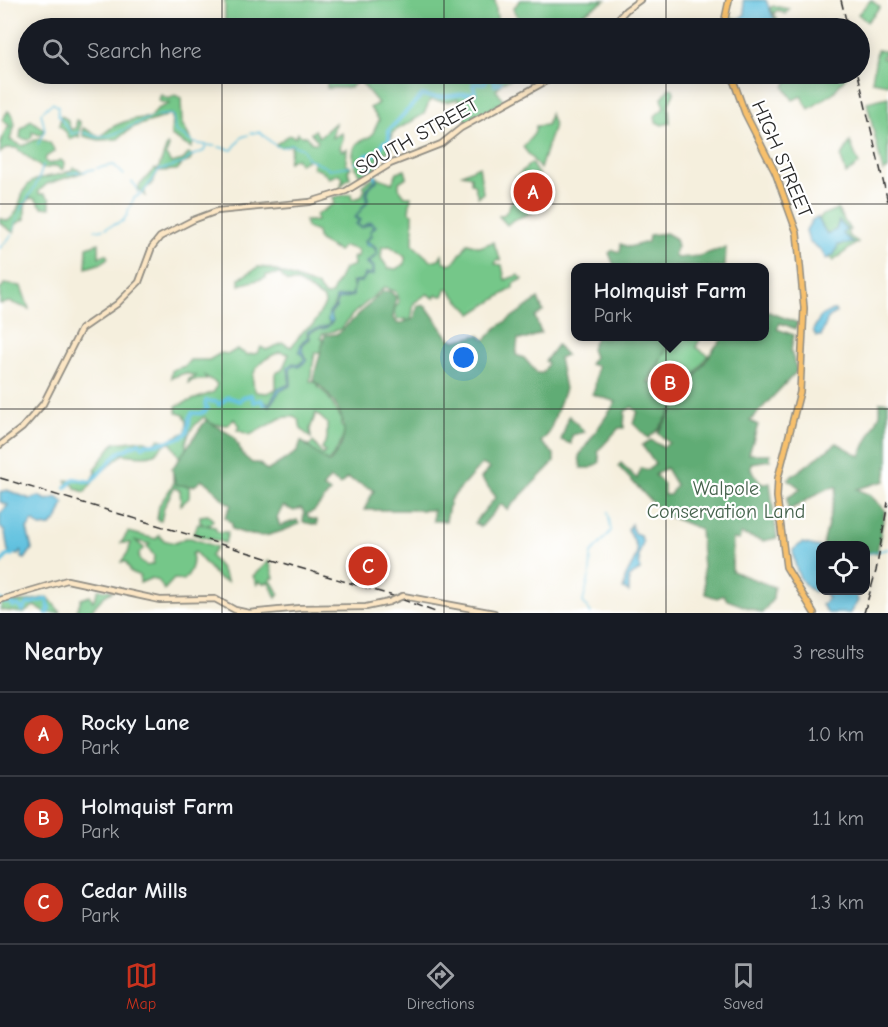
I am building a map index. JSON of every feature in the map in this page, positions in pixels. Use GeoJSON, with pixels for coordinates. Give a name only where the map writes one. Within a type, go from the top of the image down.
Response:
{"type":"FeatureCollection","features":[{"type":"Feature","properties":{"kind":"main road"},"geometry":{"type":"LineString","coordinates":[[619,18],[640,0]]}},
{"type":"Feature","properties":{"kind":"main road"},"geometry":{"type":"LineString","coordinates":[[725,18],[729,0]]}},
{"type":"Feature","properties":{"kind":"main road","name":"SOUTH STREET"},"geometry":{"type":"LineString","coordinates":[[0,445],[22,428],[43,404],[81,329],[115,307],[139,282],[152,247],[159,238],[214,212],[310,201],[351,189],[396,161],[441,144],[461,128],[541,84]]}},
{"type":"Feature","properties":{"kind":"main road","name":"HIGH STREET"},"geometry":{"type":"LineString","coordinates":[[734,84],[794,219],[804,303],[799,399],[778,478],[777,497],[786,567],[814,613]]}},
{"type":"Feature","properties":{"kind":"main road"},"geometry":{"type":"LineString","coordinates":[[1,600],[57,581],[74,580],[160,600],[215,599],[235,610],[249,613],[300,608],[366,607],[403,596],[494,613]]}},
{"type":"Feature","properties":{"kind":"green space"},"geometry":{"type":"Polygon","coordinates":[[[225,0],[495,0],[497,18],[225,18],[225,0]]]}},
{"type":"Feature","properties":{"kind":"green space"},"geometry":{"type":"Polygon","coordinates":[[[520,0],[606,0],[575,18],[518,18],[513,9],[520,0]]]}},
{"type":"Feature","properties":{"kind":"green space"},"geometry":{"type":"Polygon","coordinates":[[[871,0],[880,7],[870,19],[862,18],[858,14],[871,0]]]}},
{"type":"Feature","properties":{"kind":"green space"},"geometry":{"type":"Polygon","coordinates":[[[773,6],[789,9],[785,14],[778,10],[774,13],[775,18],[770,8],[773,6]]]}},
{"type":"Feature","properties":{"kind":"green space"},"geometry":{"type":"Polygon","coordinates":[[[877,50],[886,51],[882,58],[885,59],[888,51],[888,84],[872,81],[877,50]]]}},
{"type":"Feature","properties":{"kind":"green space"},"geometry":{"type":"Polygon","coordinates":[[[327,84],[354,84],[350,88],[327,88],[327,84]]]}},
{"type":"Feature","properties":{"kind":"green space"},"geometry":{"type":"Polygon","coordinates":[[[362,84],[501,84],[496,90],[504,101],[467,123],[458,99],[447,102],[430,100],[424,114],[393,132],[389,144],[392,149],[379,156],[374,173],[364,180],[356,168],[353,153],[358,143],[372,135],[379,120],[370,108],[378,103],[362,84]]]}},
{"type":"Feature","properties":{"kind":"green space"},"geometry":{"type":"Polygon","coordinates":[[[786,84],[840,84],[833,93],[809,109],[801,96],[793,100],[784,87],[786,84]]]}},
{"type":"Feature","properties":{"kind":"green space"},"geometry":{"type":"Polygon","coordinates":[[[669,88],[673,89],[674,93],[669,104],[670,123],[662,125],[656,122],[655,116],[664,108],[662,98],[669,88]]]}},
{"type":"Feature","properties":{"kind":"green space"},"geometry":{"type":"Polygon","coordinates":[[[161,95],[169,99],[175,95],[181,98],[182,124],[193,143],[191,148],[171,136],[172,116],[169,114],[138,125],[118,139],[99,140],[83,136],[83,128],[101,137],[105,132],[123,122],[150,118],[157,109],[169,104],[158,101],[161,95]]]}},
{"type":"Feature","properties":{"kind":"green space"},"geometry":{"type":"Polygon","coordinates":[[[888,97],[888,169],[883,172],[867,102],[888,97]]]}},
{"type":"Feature","properties":{"kind":"green space"},"geometry":{"type":"Polygon","coordinates":[[[8,111],[13,116],[15,125],[10,140],[23,146],[39,138],[50,143],[55,151],[46,157],[45,161],[49,164],[61,160],[64,163],[63,170],[56,166],[43,169],[16,148],[7,148],[0,153],[2,138],[10,126],[2,120],[8,111]]]}},
{"type":"Feature","properties":{"kind":"green space"},"geometry":{"type":"Polygon","coordinates":[[[550,114],[554,125],[540,169],[523,147],[534,134],[536,126],[547,125],[550,114]]]}},
{"type":"Feature","properties":{"kind":"green space"},"geometry":{"type":"Polygon","coordinates":[[[61,116],[67,119],[71,130],[76,128],[76,120],[80,122],[79,138],[76,136],[70,140],[59,126],[61,116]]]}},
{"type":"Feature","properties":{"kind":"green space"},"geometry":{"type":"Polygon","coordinates":[[[31,120],[43,129],[43,132],[40,135],[32,132],[32,137],[28,140],[20,138],[21,129],[31,120]]]}},
{"type":"Feature","properties":{"kind":"green space"},"geometry":{"type":"Polygon","coordinates":[[[335,123],[332,138],[342,133],[343,139],[340,147],[342,151],[347,149],[346,164],[351,167],[348,171],[350,178],[344,182],[340,190],[343,178],[339,174],[329,178],[322,171],[313,168],[313,161],[309,159],[300,164],[296,158],[288,162],[292,145],[279,147],[276,144],[289,135],[295,137],[298,133],[306,136],[312,143],[317,143],[318,141],[311,133],[315,130],[319,137],[335,123]]]}},
{"type":"Feature","properties":{"kind":"green space"},"geometry":{"type":"Polygon","coordinates":[[[850,142],[859,164],[846,174],[841,157],[850,142]]]}},
{"type":"Feature","properties":{"kind":"green space"},"geometry":{"type":"Polygon","coordinates":[[[167,145],[169,147],[166,155],[171,163],[183,160],[189,153],[192,156],[190,161],[182,164],[177,170],[158,171],[151,185],[145,189],[145,196],[139,190],[139,186],[154,169],[158,170],[167,145]]]}},
{"type":"Feature","properties":{"kind":"green space"},"geometry":{"type":"Polygon","coordinates":[[[531,163],[544,184],[534,212],[513,220],[507,225],[499,216],[505,214],[514,198],[517,200],[526,195],[515,178],[531,163]]]}},
{"type":"Feature","properties":{"kind":"green space"},"geometry":{"type":"Polygon","coordinates":[[[479,166],[483,193],[478,197],[474,184],[471,183],[471,176],[462,174],[479,166]]]}},
{"type":"Feature","properties":{"kind":"green space"},"geometry":{"type":"Polygon","coordinates":[[[74,168],[84,172],[47,184],[39,191],[39,194],[44,194],[50,199],[50,208],[42,207],[35,199],[30,198],[25,205],[25,219],[16,224],[14,233],[0,223],[0,218],[8,221],[16,212],[23,192],[30,183],[74,168]]]}},
{"type":"Feature","properties":{"kind":"green space"},"geometry":{"type":"Polygon","coordinates":[[[405,170],[407,177],[399,182],[399,188],[405,196],[411,196],[409,211],[413,215],[413,245],[431,261],[439,259],[442,254],[443,261],[450,264],[456,260],[468,243],[480,247],[493,242],[501,261],[497,260],[495,264],[502,265],[505,280],[518,275],[523,279],[472,314],[447,288],[443,296],[436,295],[434,298],[427,294],[414,303],[411,322],[406,324],[406,319],[397,320],[395,311],[393,311],[399,302],[396,292],[385,287],[353,314],[341,329],[322,334],[321,338],[325,342],[322,351],[315,353],[310,381],[320,384],[318,387],[329,398],[342,419],[341,426],[346,429],[335,452],[325,464],[302,444],[310,445],[313,442],[323,455],[325,452],[322,448],[327,439],[327,423],[316,413],[310,429],[311,438],[301,429],[299,420],[294,416],[281,418],[250,435],[237,430],[240,426],[234,419],[228,425],[211,424],[204,417],[194,426],[186,443],[189,498],[181,505],[180,490],[174,488],[164,507],[161,521],[157,520],[159,505],[173,485],[173,474],[181,460],[171,443],[150,455],[123,454],[99,474],[85,492],[76,489],[72,483],[67,487],[66,480],[90,482],[96,473],[95,468],[114,443],[142,440],[153,444],[159,439],[166,441],[186,432],[187,422],[184,415],[177,413],[176,406],[214,392],[217,384],[205,376],[207,380],[193,380],[188,383],[189,379],[196,376],[185,373],[171,378],[172,370],[185,366],[190,360],[209,360],[221,353],[229,354],[237,349],[247,355],[258,353],[261,347],[266,350],[283,343],[291,347],[304,330],[313,325],[325,304],[324,299],[298,282],[287,282],[280,274],[266,275],[266,278],[239,285],[239,279],[258,267],[268,268],[317,286],[325,296],[331,295],[344,269],[354,265],[353,257],[357,258],[358,250],[344,246],[338,251],[319,241],[317,232],[307,228],[305,221],[317,221],[316,215],[335,203],[333,197],[351,194],[352,199],[361,197],[365,189],[363,185],[375,176],[392,183],[397,172],[405,170]],[[390,246],[382,247],[381,258],[388,268],[396,269],[405,264],[405,257],[390,246]],[[353,291],[352,295],[336,298],[331,312],[336,308],[337,300],[353,296],[353,291]],[[312,332],[307,333],[308,337],[302,342],[300,349],[305,359],[298,365],[294,363],[288,367],[290,384],[278,390],[269,404],[262,403],[269,406],[280,391],[291,385],[290,369],[293,365],[299,367],[307,360],[302,351],[303,343],[310,339],[309,333],[312,332]],[[280,352],[258,366],[255,372],[253,384],[256,392],[267,393],[276,389],[276,373],[282,370],[289,354],[280,352]]]}},
{"type":"Feature","properties":{"kind":"green space"},"geometry":{"type":"Polygon","coordinates":[[[837,209],[850,230],[847,230],[849,236],[858,242],[833,261],[830,258],[838,245],[852,243],[842,233],[846,229],[839,221],[836,230],[831,234],[824,232],[819,219],[822,215],[837,209]]]}},
{"type":"Feature","properties":{"kind":"green space"},"geometry":{"type":"Polygon","coordinates":[[[666,233],[675,238],[677,247],[674,255],[677,258],[699,256],[726,247],[725,263],[613,263],[609,253],[613,250],[620,252],[621,244],[629,247],[648,242],[649,235],[666,233]]]}},
{"type":"Feature","properties":{"kind":"green space"},"geometry":{"type":"Polygon","coordinates":[[[99,243],[99,257],[106,254],[108,258],[102,263],[86,268],[87,247],[99,243]]]}},
{"type":"Feature","properties":{"kind":"green space"},"geometry":{"type":"Polygon","coordinates":[[[4,284],[21,286],[29,309],[10,302],[0,304],[0,290],[4,284]]]}},
{"type":"Feature","properties":{"kind":"green space"},"geometry":{"type":"Polygon","coordinates":[[[390,291],[396,297],[393,318],[398,324],[414,319],[418,305],[426,306],[448,337],[455,341],[479,335],[485,340],[495,329],[538,299],[543,311],[535,317],[541,333],[527,339],[518,339],[516,355],[524,358],[537,373],[543,373],[548,363],[545,361],[557,345],[566,355],[559,358],[565,389],[549,433],[541,442],[554,454],[554,462],[507,510],[501,504],[481,527],[474,523],[496,497],[481,478],[490,468],[482,464],[450,500],[446,521],[433,521],[433,510],[364,510],[374,490],[347,478],[340,485],[330,478],[323,487],[330,492],[314,511],[307,514],[309,518],[317,520],[317,525],[303,522],[304,512],[301,508],[294,511],[283,506],[277,518],[280,526],[297,520],[299,524],[273,534],[259,536],[232,529],[232,524],[225,517],[231,505],[206,482],[202,480],[194,486],[176,485],[172,469],[206,420],[233,436],[244,456],[252,463],[259,463],[267,471],[297,452],[301,441],[329,463],[341,446],[344,434],[337,408],[326,392],[313,380],[325,335],[338,334],[382,292],[390,291]]]}},
{"type":"Feature","properties":{"kind":"green space","name":"Walpole Conservation Land"},"geometry":{"type":"Polygon","coordinates":[[[769,312],[798,323],[796,329],[780,323],[777,329],[794,335],[791,351],[797,371],[750,421],[758,425],[749,454],[770,454],[770,460],[751,463],[751,470],[762,484],[770,483],[777,538],[763,541],[741,534],[739,540],[733,539],[732,571],[774,587],[773,599],[762,613],[727,600],[724,595],[717,598],[705,594],[700,529],[663,514],[618,466],[621,463],[637,479],[641,468],[648,470],[655,464],[642,445],[651,440],[663,447],[669,443],[658,433],[720,341],[769,341],[769,312]],[[666,468],[655,475],[664,484],[664,495],[670,495],[676,485],[666,468]]]}},
{"type":"Feature","properties":{"kind":"green space"},"geometry":{"type":"Polygon","coordinates":[[[594,341],[671,341],[648,382],[668,389],[676,378],[688,386],[659,429],[648,438],[633,423],[638,412],[632,407],[625,411],[624,428],[619,428],[598,451],[600,462],[591,468],[581,468],[579,456],[616,402],[592,394],[595,388],[597,366],[589,364],[594,357],[591,349],[594,341]]]}},
{"type":"Feature","properties":{"kind":"green space"},"geometry":{"type":"Polygon","coordinates":[[[678,341],[699,341],[696,347],[708,355],[659,429],[648,438],[633,423],[666,348],[672,351],[678,341]]]}},
{"type":"Feature","properties":{"kind":"green space"},"geometry":{"type":"Polygon","coordinates":[[[880,402],[888,402],[888,461],[885,481],[857,489],[870,495],[885,510],[877,553],[870,553],[870,541],[824,541],[837,487],[825,490],[788,510],[787,498],[801,489],[788,479],[837,443],[860,456],[880,414],[880,402]]]}},
{"type":"Feature","properties":{"kind":"green space"},"geometry":{"type":"Polygon","coordinates":[[[569,416],[585,432],[572,435],[571,444],[561,440],[569,416]]]}},
{"type":"Feature","properties":{"kind":"green space"},"geometry":{"type":"Polygon","coordinates":[[[208,515],[213,520],[210,525],[205,525],[215,527],[217,532],[228,532],[225,543],[193,534],[198,524],[204,525],[200,522],[200,516],[208,515]]]}},
{"type":"Feature","properties":{"kind":"green space"},"geometry":{"type":"Polygon","coordinates":[[[128,532],[156,539],[159,535],[163,540],[175,543],[191,538],[217,547],[210,556],[220,567],[228,582],[219,579],[195,552],[192,554],[192,568],[184,580],[174,579],[164,590],[159,581],[152,578],[140,583],[140,576],[131,572],[126,562],[121,562],[129,551],[130,543],[121,543],[128,532]],[[136,541],[144,548],[139,553],[139,559],[147,566],[153,564],[154,556],[147,546],[150,544],[136,541]]]}},
{"type":"Feature","properties":{"kind":"green space"},"geometry":{"type":"Polygon","coordinates":[[[269,561],[274,578],[270,579],[279,594],[276,598],[269,582],[263,584],[259,581],[257,585],[253,576],[269,561]]]}},
{"type":"Feature","properties":{"kind":"green space"},"geometry":{"type":"Polygon","coordinates":[[[99,589],[113,591],[103,597],[90,612],[76,613],[81,599],[90,596],[93,601],[99,589]]]}},
{"type":"Feature","properties":{"kind":"green space"},"geometry":{"type":"Polygon","coordinates":[[[48,597],[61,613],[46,613],[34,606],[24,613],[0,610],[2,601],[22,602],[48,597]]]}},
{"type":"Feature","properties":{"kind":"water"},"geometry":{"type":"Polygon","coordinates":[[[743,0],[766,0],[773,18],[740,18],[745,14],[743,0]]]}},
{"type":"Feature","properties":{"kind":"water"},"geometry":{"type":"Polygon","coordinates":[[[374,176],[377,181],[370,187],[368,201],[356,217],[361,220],[357,224],[361,227],[371,222],[376,226],[371,231],[372,236],[366,241],[375,246],[378,254],[368,263],[374,267],[373,275],[366,275],[362,282],[354,282],[354,286],[353,281],[361,281],[365,274],[372,274],[372,267],[366,263],[377,254],[374,247],[366,245],[365,241],[371,235],[370,231],[374,225],[369,224],[361,228],[356,224],[359,220],[355,218],[367,201],[369,186],[376,180],[374,176]]]}},
{"type":"Feature","properties":{"kind":"water"},"geometry":{"type":"Polygon","coordinates":[[[817,217],[827,234],[836,230],[839,221],[846,229],[843,234],[853,243],[838,245],[834,255],[826,259],[821,250],[809,242],[806,230],[812,220],[817,217]]]}},
{"type":"Feature","properties":{"kind":"water"},"geometry":{"type":"Polygon","coordinates":[[[353,291],[353,296],[337,300],[336,308],[330,313],[333,321],[326,328],[309,333],[310,338],[303,343],[302,351],[307,360],[299,367],[293,365],[290,369],[291,385],[280,391],[269,406],[264,405],[262,401],[269,404],[278,389],[290,384],[288,367],[293,363],[299,365],[305,359],[299,351],[302,342],[308,337],[308,331],[327,326],[331,322],[328,321],[329,312],[335,307],[336,298],[352,295],[353,291]]]}},
{"type":"Feature","properties":{"kind":"water"},"geometry":{"type":"Polygon","coordinates":[[[832,310],[836,313],[828,318],[821,336],[816,336],[813,330],[821,316],[832,310]]]}},
{"type":"Feature","properties":{"kind":"water"},"geometry":{"type":"Polygon","coordinates":[[[7,490],[30,499],[39,496],[47,500],[57,497],[64,503],[58,518],[51,526],[40,527],[33,521],[27,529],[32,549],[25,559],[22,558],[21,550],[18,555],[8,552],[5,532],[0,527],[0,514],[8,505],[0,502],[0,492],[7,490]]]}},
{"type":"Feature","properties":{"kind":"water"},"geometry":{"type":"Polygon","coordinates":[[[631,524],[634,533],[640,535],[643,542],[639,555],[640,570],[629,577],[629,592],[623,589],[625,579],[637,553],[628,530],[631,524]]]}},
{"type":"Feature","properties":{"kind":"water"},"geometry":{"type":"Polygon","coordinates":[[[802,543],[816,546],[816,591],[814,592],[804,584],[798,574],[793,550],[802,543]]]}},
{"type":"Feature","properties":{"kind":"water"},"geometry":{"type":"Polygon","coordinates":[[[826,595],[856,595],[858,601],[850,613],[828,613],[822,605],[828,598],[826,595]]]}},
{"type":"Feature","properties":{"kind":"waterway"},"geometry":{"type":"LineString","coordinates":[[375,177],[365,156],[377,153],[384,142],[389,141],[389,130],[422,95],[441,97],[475,93],[473,84]]}},
{"type":"Feature","properties":{"kind":"waterway"},"geometry":{"type":"LineString","coordinates":[[38,144],[45,130],[41,113],[52,103],[58,106],[58,115],[72,134],[80,132]]}},
{"type":"Feature","properties":{"kind":"waterway"},"geometry":{"type":"LineString","coordinates":[[83,133],[99,137],[110,135],[154,116],[173,115],[175,131],[194,143],[206,145]]}},
{"type":"Feature","properties":{"kind":"waterway"},"geometry":{"type":"LineString","coordinates":[[251,133],[260,132],[277,146],[290,144],[303,149],[307,158],[329,169],[350,166]]}},
{"type":"Feature","properties":{"kind":"waterway"},"geometry":{"type":"LineString","coordinates":[[219,147],[232,150],[242,137],[248,135]]}},
{"type":"Feature","properties":{"kind":"waterway"},"geometry":{"type":"LineString","coordinates":[[128,211],[134,198],[143,193],[159,170],[184,163],[191,156],[204,151],[206,145],[215,146]]}},
{"type":"Feature","properties":{"kind":"waterway"},"geometry":{"type":"LineString","coordinates":[[354,164],[366,158]]}},
{"type":"Feature","properties":{"kind":"waterway"},"geometry":{"type":"LineString","coordinates":[[13,233],[19,214],[37,183],[43,165]]}},
{"type":"Feature","properties":{"kind":"waterway"},"geometry":{"type":"LineString","coordinates":[[97,168],[114,165],[124,175]]}},
{"type":"Feature","properties":{"kind":"waterway"},"geometry":{"type":"LineString","coordinates":[[82,172],[94,169]]}},
{"type":"Feature","properties":{"kind":"waterway"},"geometry":{"type":"LineString","coordinates":[[68,173],[80,172]]}},
{"type":"Feature","properties":{"kind":"waterway"},"geometry":{"type":"LineString","coordinates":[[132,182],[138,193]]}},
{"type":"Feature","properties":{"kind":"waterway"},"geometry":{"type":"LineString","coordinates":[[106,228],[123,221],[128,213]]}},
{"type":"Feature","properties":{"kind":"waterway"},"geometry":{"type":"LineString","coordinates":[[95,230],[103,229]]}},
{"type":"Feature","properties":{"kind":"waterway"},"geometry":{"type":"LineString","coordinates":[[0,248],[12,235]]}},
{"type":"Feature","properties":{"kind":"waterway"},"geometry":{"type":"LineString","coordinates":[[66,487],[74,479],[91,482],[118,453],[139,443],[143,447],[146,444],[155,444],[185,435],[192,413],[203,413],[208,408],[205,405],[206,401],[217,402],[219,405],[228,397],[240,401],[243,397],[251,395],[254,402],[261,400],[264,404]]}},
{"type":"Feature","properties":{"kind":"waterway"},"geometry":{"type":"LineString","coordinates":[[590,575],[591,554],[611,531],[608,512]]}},
{"type":"Feature","properties":{"kind":"waterway"},"geometry":{"type":"LineString","coordinates":[[0,564],[7,556],[13,554],[12,549]]}},
{"type":"Feature","properties":{"kind":"waterway"},"geometry":{"type":"LineString","coordinates":[[870,553],[888,549]]}},
{"type":"Feature","properties":{"kind":"waterway"},"geometry":{"type":"LineString","coordinates":[[589,577],[583,602],[591,613]]}},
{"type":"Feature","properties":{"kind":"waterway"},"geometry":{"type":"LineString","coordinates":[[0,600],[6,603],[11,601],[13,606],[18,605],[23,610],[27,604],[47,599],[49,609],[47,613]]}},
{"type":"Feature","properties":{"kind":"railway"},"geometry":{"type":"LineString","coordinates":[[841,0],[846,18]]}},
{"type":"Feature","properties":{"kind":"railway"},"geometry":{"type":"LineString","coordinates":[[860,84],[888,202]]}},
{"type":"Feature","properties":{"kind":"railway"},"geometry":{"type":"LineString","coordinates":[[0,478],[390,595],[438,613]]}},
{"type":"Feature","properties":{"kind":"railway"},"geometry":{"type":"LineString","coordinates":[[864,613],[876,571],[888,502]]}},
{"type":"Feature","properties":{"kind":"place","name":"Rocky Lane"},"geometry":{"type":"Point","coordinates":[533,192]}},
{"type":"Feature","properties":{"kind":"place","name":"Holmquist Farm"},"geometry":{"type":"Point","coordinates":[670,383]}},
{"type":"Feature","properties":{"kind":"place","name":"Cedar Mills"},"geometry":{"type":"Point","coordinates":[368,566]}}]}
